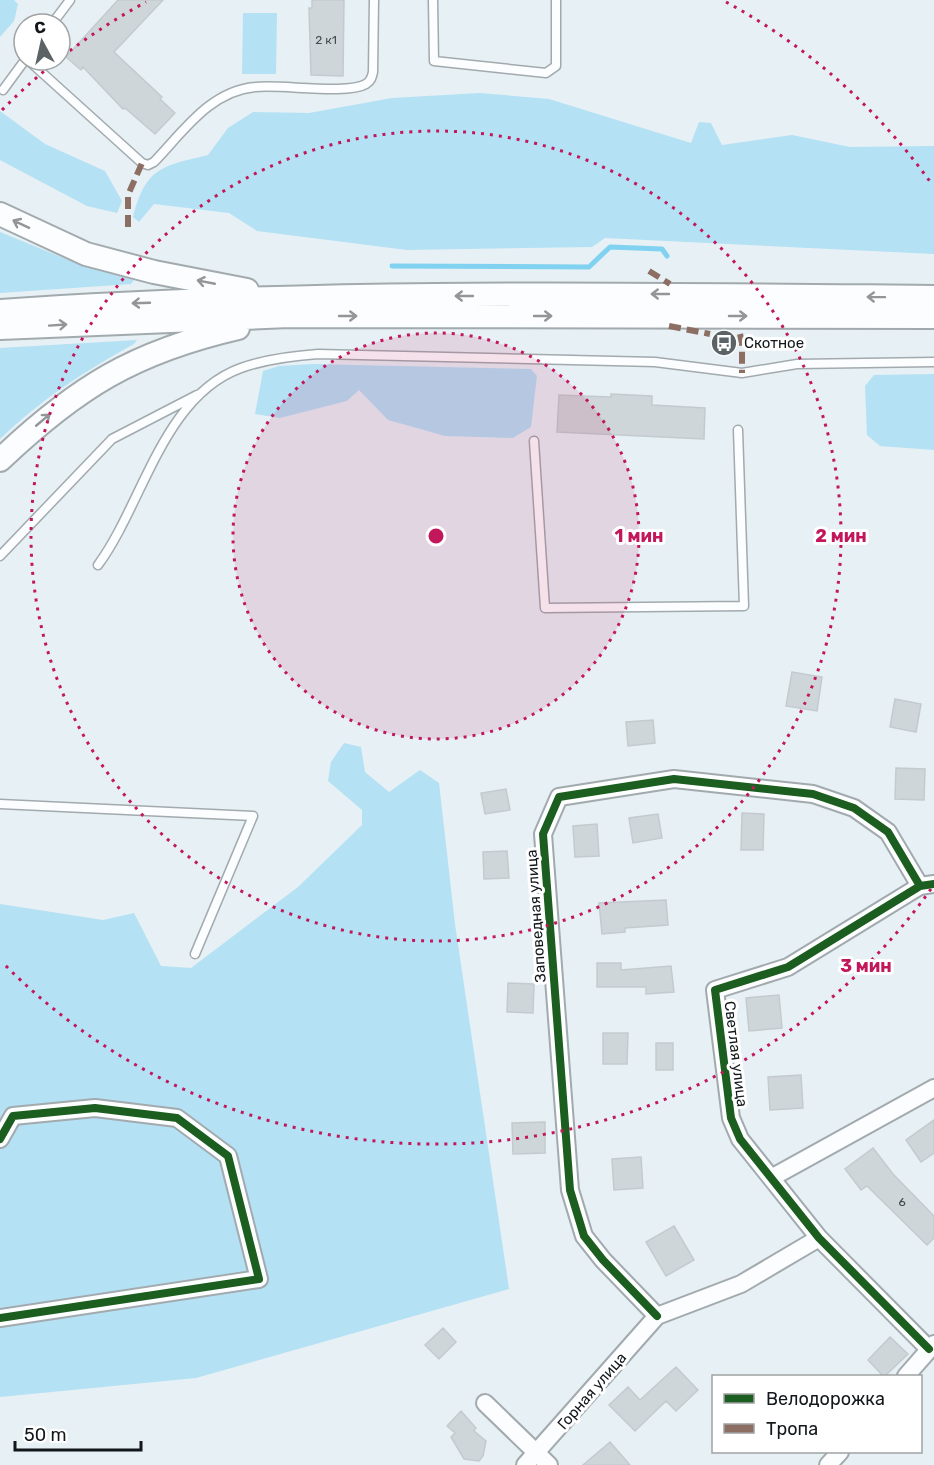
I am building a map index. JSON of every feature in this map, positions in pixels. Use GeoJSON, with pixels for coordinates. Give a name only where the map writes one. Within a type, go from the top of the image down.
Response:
{"type":"FeatureCollection","features":[{"type":"Feature","properties":{"kind":"main road"},"geometry":{"type":"LineString","coordinates":[[0,214],[86,254],[286,306]]}},
{"type":"Feature","properties":{"kind":"main road"},"geometry":{"type":"LineString","coordinates":[[0,311],[286,306],[669,294],[934,297]]}},
{"type":"Feature","properties":{"kind":"main road"},"geometry":{"type":"LineString","coordinates":[[0,460],[42,420],[87,387],[142,357],[286,306]]}},
{"type":"Feature","properties":{"kind":"main road"},"geometry":{"type":"LineString","coordinates":[[0,328],[286,306],[934,317]]}},
{"type":"Feature","properties":{"kind":"street","name":"Заповедная улица"},"geometry":{"type":"LineString","coordinates":[[657,1316],[603,1260],[584,1236],[570,1190],[543,834],[559,797],[674,779],[813,794],[854,808],[888,832],[927,885]]}},
{"type":"Feature","properties":{"kind":"street","name":"Светлая улица"},"geometry":{"type":"LineString","coordinates":[[927,885],[788,967],[715,990],[731,1118],[740,1139],[819,1238],[932,1347]]}},
{"type":"Feature","properties":{"kind":"street"},"geometry":{"type":"LineString","coordinates":[[771,1178],[934,1088]]}},
{"type":"Feature","properties":{"kind":"street"},"geometry":{"type":"LineString","coordinates":[[0,1139],[13,1116],[95,1108],[177,1118],[228,1156],[259,1279],[0,1318]]}},
{"type":"Feature","properties":{"kind":"street"},"geometry":{"type":"LineString","coordinates":[[657,1316],[741,1284],[819,1238]]}},
{"type":"Feature","properties":{"kind":"street","name":"Горная улица"},"geometry":{"type":"LineString","coordinates":[[537,1461],[657,1316]]}},
{"type":"Feature","properties":{"kind":"street"},"geometry":{"type":"LineString","coordinates":[[908,1375],[932,1347]]}},
{"type":"Feature","properties":{"kind":"street"},"geometry":{"type":"LineString","coordinates":[[485,1403],[537,1461]]}},
{"type":"Feature","properties":{"kind":"street"},"geometry":{"type":"LineString","coordinates":[[828,1465],[839,1453]]}},
{"type":"Feature","properties":{"kind":"lane"},"geometry":{"type":"LineString","coordinates":[[40,72],[142,163],[148,165],[154,162],[220,96],[239,88],[346,87],[365,84],[371,79],[373,72],[374,0]]}},
{"type":"Feature","properties":{"kind":"lane"},"geometry":{"type":"LineString","coordinates":[[433,0],[434,61],[546,73],[556,66],[556,0]]}},
{"type":"Feature","properties":{"kind":"lane"},"geometry":{"type":"LineString","coordinates":[[3,90],[17,72]]}},
{"type":"Feature","properties":{"kind":"lane"},"geometry":{"type":"LineString","coordinates":[[0,556],[112,439],[203,391],[239,369],[279,357],[318,354],[655,363],[742,373],[797,364],[934,362]]}},
{"type":"Feature","properties":{"kind":"lane"},"geometry":{"type":"LineString","coordinates":[[98,565],[117,540],[176,420],[203,391]]}},
{"type":"Feature","properties":{"kind":"lane"},"geometry":{"type":"LineString","coordinates":[[534,441],[545,608],[744,606],[738,430]]}},
{"type":"Feature","properties":{"kind":"lane"},"geometry":{"type":"LineString","coordinates":[[0,804],[253,816],[195,954]]}},
{"type":"Feature","properties":{"kind":"shaded area"},"geometry":{"type":"Polygon","coordinates":[[[0,0],[14,0],[18,4],[16,12],[12,12],[12,23],[0,37],[0,0]]]}},
{"type":"Feature","properties":{"kind":"shaded area"},"geometry":{"type":"Polygon","coordinates":[[[243,13],[277,13],[276,74],[242,74],[243,13]]]}},
{"type":"Feature","properties":{"kind":"shaded area"},"geometry":{"type":"Polygon","coordinates":[[[480,93],[549,99],[691,143],[699,122],[711,123],[722,145],[792,135],[850,147],[934,146],[934,254],[605,238],[592,247],[407,250],[257,231],[229,213],[154,204],[139,222],[133,217],[144,188],[158,171],[179,162],[208,155],[228,128],[253,112],[309,113],[392,98],[480,93]]]}},
{"type":"Feature","properties":{"kind":"shaded area"},"geometry":{"type":"Polygon","coordinates":[[[0,111],[45,144],[105,171],[122,201],[117,213],[87,206],[0,160],[0,111]]]}},
{"type":"Feature","properties":{"kind":"shaded area"},"geometry":{"type":"Polygon","coordinates":[[[0,232],[83,266],[134,280],[131,284],[0,293],[0,232]]]}},
{"type":"Feature","properties":{"kind":"shaded area"},"geometry":{"type":"Polygon","coordinates":[[[137,340],[64,387],[31,411],[0,439],[0,348],[137,340]]]}},
{"type":"Feature","properties":{"kind":"shaded area"},"geometry":{"type":"Polygon","coordinates":[[[313,364],[531,369],[537,376],[531,427],[513,438],[445,436],[388,420],[359,390],[347,401],[280,418],[255,414],[263,371],[279,366],[313,364]]]}},
{"type":"Feature","properties":{"kind":"shaded area"},"geometry":{"type":"Polygon","coordinates":[[[934,374],[934,450],[880,446],[867,435],[865,386],[874,375],[934,374]]]}},
{"type":"Feature","properties":{"kind":"shaded area"},"geometry":{"type":"Polygon","coordinates":[[[344,743],[361,747],[365,772],[389,792],[420,770],[439,783],[455,924],[509,1289],[196,1378],[0,1397],[0,904],[103,920],[134,913],[161,966],[191,968],[298,887],[362,825],[362,810],[328,781],[331,762],[344,743]]]}},
{"type":"Feature","properties":{"kind":"building"},"geometry":{"type":"Polygon","coordinates":[[[118,0],[163,0],[114,52],[162,97],[160,99],[175,113],[155,134],[125,108],[123,109],[83,67],[81,70],[72,62],[72,50],[118,0]]]}},
{"type":"Feature","properties":{"kind":"building"},"geometry":{"type":"Polygon","coordinates":[[[312,0],[344,0],[343,76],[311,75],[309,8],[312,8],[312,0]]]}},
{"type":"Feature","properties":{"kind":"building"},"geometry":{"type":"Polygon","coordinates":[[[611,394],[652,396],[652,405],[705,408],[704,439],[557,432],[559,395],[611,397],[611,394]]]}},
{"type":"Feature","properties":{"kind":"building"},"geometry":{"type":"Polygon","coordinates":[[[792,672],[822,677],[817,711],[786,706],[792,672]]]}},
{"type":"Feature","properties":{"kind":"building"},"geometry":{"type":"Polygon","coordinates":[[[895,699],[921,704],[916,732],[890,727],[895,699]]]}},
{"type":"Feature","properties":{"kind":"building"},"geometry":{"type":"Polygon","coordinates":[[[653,720],[655,743],[628,746],[626,722],[653,720]]]}},
{"type":"Feature","properties":{"kind":"building"},"geometry":{"type":"Polygon","coordinates":[[[896,768],[925,769],[924,800],[895,799],[896,768]]]}},
{"type":"Feature","properties":{"kind":"building"},"geometry":{"type":"Polygon","coordinates":[[[506,789],[510,810],[485,814],[481,793],[506,789]]]}},
{"type":"Feature","properties":{"kind":"building"},"geometry":{"type":"Polygon","coordinates":[[[742,813],[764,814],[763,850],[741,850],[742,813]]]}},
{"type":"Feature","properties":{"kind":"building"},"geometry":{"type":"Polygon","coordinates":[[[658,814],[662,838],[633,843],[629,818],[658,814]]]}},
{"type":"Feature","properties":{"kind":"building"},"geometry":{"type":"Polygon","coordinates":[[[597,824],[599,856],[575,857],[573,826],[597,824]]]}},
{"type":"Feature","properties":{"kind":"building"},"geometry":{"type":"Polygon","coordinates":[[[507,851],[509,878],[484,879],[483,852],[507,851]]]}},
{"type":"Feature","properties":{"kind":"building"},"geometry":{"type":"Polygon","coordinates":[[[666,900],[668,925],[625,928],[625,932],[602,934],[599,903],[666,900]]]}},
{"type":"Feature","properties":{"kind":"building"},"geometry":{"type":"Polygon","coordinates":[[[597,963],[621,963],[621,970],[671,966],[674,992],[646,994],[646,987],[597,987],[597,963]]]}},
{"type":"Feature","properties":{"kind":"building"},"geometry":{"type":"Polygon","coordinates":[[[508,983],[534,984],[533,1013],[507,1012],[508,983]]]}},
{"type":"Feature","properties":{"kind":"building"},"geometry":{"type":"Polygon","coordinates":[[[779,995],[782,1028],[749,1031],[746,998],[779,995]]]}},
{"type":"Feature","properties":{"kind":"building"},"geometry":{"type":"Polygon","coordinates":[[[603,1033],[628,1033],[627,1064],[603,1064],[603,1033]]]}},
{"type":"Feature","properties":{"kind":"building"},"geometry":{"type":"Polygon","coordinates":[[[656,1043],[673,1043],[673,1070],[656,1070],[656,1043]]]}},
{"type":"Feature","properties":{"kind":"building"},"geometry":{"type":"Polygon","coordinates":[[[801,1075],[803,1108],[770,1110],[768,1077],[801,1075]]]}},
{"type":"Feature","properties":{"kind":"building"},"geometry":{"type":"Polygon","coordinates":[[[934,1120],[934,1153],[921,1162],[906,1140],[934,1120]]]}},
{"type":"Feature","properties":{"kind":"building"},"geometry":{"type":"Polygon","coordinates":[[[545,1122],[545,1153],[513,1154],[512,1123],[545,1122]]]}},
{"type":"Feature","properties":{"kind":"building"},"geometry":{"type":"Polygon","coordinates":[[[873,1148],[893,1174],[934,1216],[934,1238],[927,1245],[867,1186],[861,1190],[845,1169],[873,1148]]]}},
{"type":"Feature","properties":{"kind":"building"},"geometry":{"type":"Polygon","coordinates":[[[641,1157],[643,1188],[614,1190],[612,1159],[641,1157]]]}},
{"type":"Feature","properties":{"kind":"building"},"geometry":{"type":"Polygon","coordinates":[[[674,1226],[694,1260],[666,1276],[646,1242],[674,1226]]]}},
{"type":"Feature","properties":{"kind":"building"},"geometry":{"type":"Polygon","coordinates":[[[443,1328],[456,1342],[439,1359],[425,1345],[443,1328]]]}},
{"type":"Feature","properties":{"kind":"building"},"geometry":{"type":"Polygon","coordinates":[[[890,1337],[908,1354],[886,1375],[882,1375],[868,1360],[890,1337]]]}},
{"type":"Feature","properties":{"kind":"building"},"geometry":{"type":"Polygon","coordinates":[[[676,1367],[698,1390],[676,1411],[666,1401],[635,1431],[609,1405],[628,1387],[640,1400],[676,1367]]]}},
{"type":"Feature","properties":{"kind":"building"},"geometry":{"type":"Polygon","coordinates":[[[461,1411],[476,1428],[474,1431],[486,1441],[483,1456],[479,1461],[464,1459],[451,1437],[455,1433],[447,1426],[461,1411]]]}},
{"type":"Feature","properties":{"kind":"building"},"geometry":{"type":"Polygon","coordinates":[[[610,1442],[630,1465],[583,1465],[610,1442]]]}},
{"type":"Feature","properties":{"kind":"waterway"},"geometry":{"type":"LineString","coordinates":[[392,266],[589,267],[610,247],[662,249],[667,256]]}},
{"type":"Feature","properties":{"kind":"marked path"},"geometry":{"type":"LineString","coordinates":[[128,227],[128,195],[142,163]]}},
{"type":"Feature","properties":{"kind":"marked path"},"geometry":{"type":"LineString","coordinates":[[649,271],[670,284]]}},
{"type":"Feature","properties":{"kind":"marked path"},"geometry":{"type":"LineString","coordinates":[[669,326],[710,334]]}},
{"type":"Feature","properties":{"kind":"marked path"},"geometry":{"type":"LineString","coordinates":[[740,334],[742,373]]}},
{"type":"Feature","properties":{"kind":"cycle path"},"geometry":{"type":"LineString","coordinates":[[657,1316],[603,1260],[584,1236],[570,1190],[543,834],[559,797],[674,779],[813,794],[854,808],[888,832],[920,886],[934,884]]}},
{"type":"Feature","properties":{"kind":"cycle path"},"geometry":{"type":"LineString","coordinates":[[920,886],[788,967],[715,990],[731,1118],[740,1139],[819,1238],[929,1349]]}},
{"type":"Feature","properties":{"kind":"cycle path"},"geometry":{"type":"LineString","coordinates":[[0,1139],[13,1116],[95,1108],[177,1118],[228,1156],[259,1279],[0,1318]]}},
{"type":"Feature","properties":{"kind":"place","name":"Скотное"},"geometry":{"type":"Point","coordinates":[724,343]}}]}
